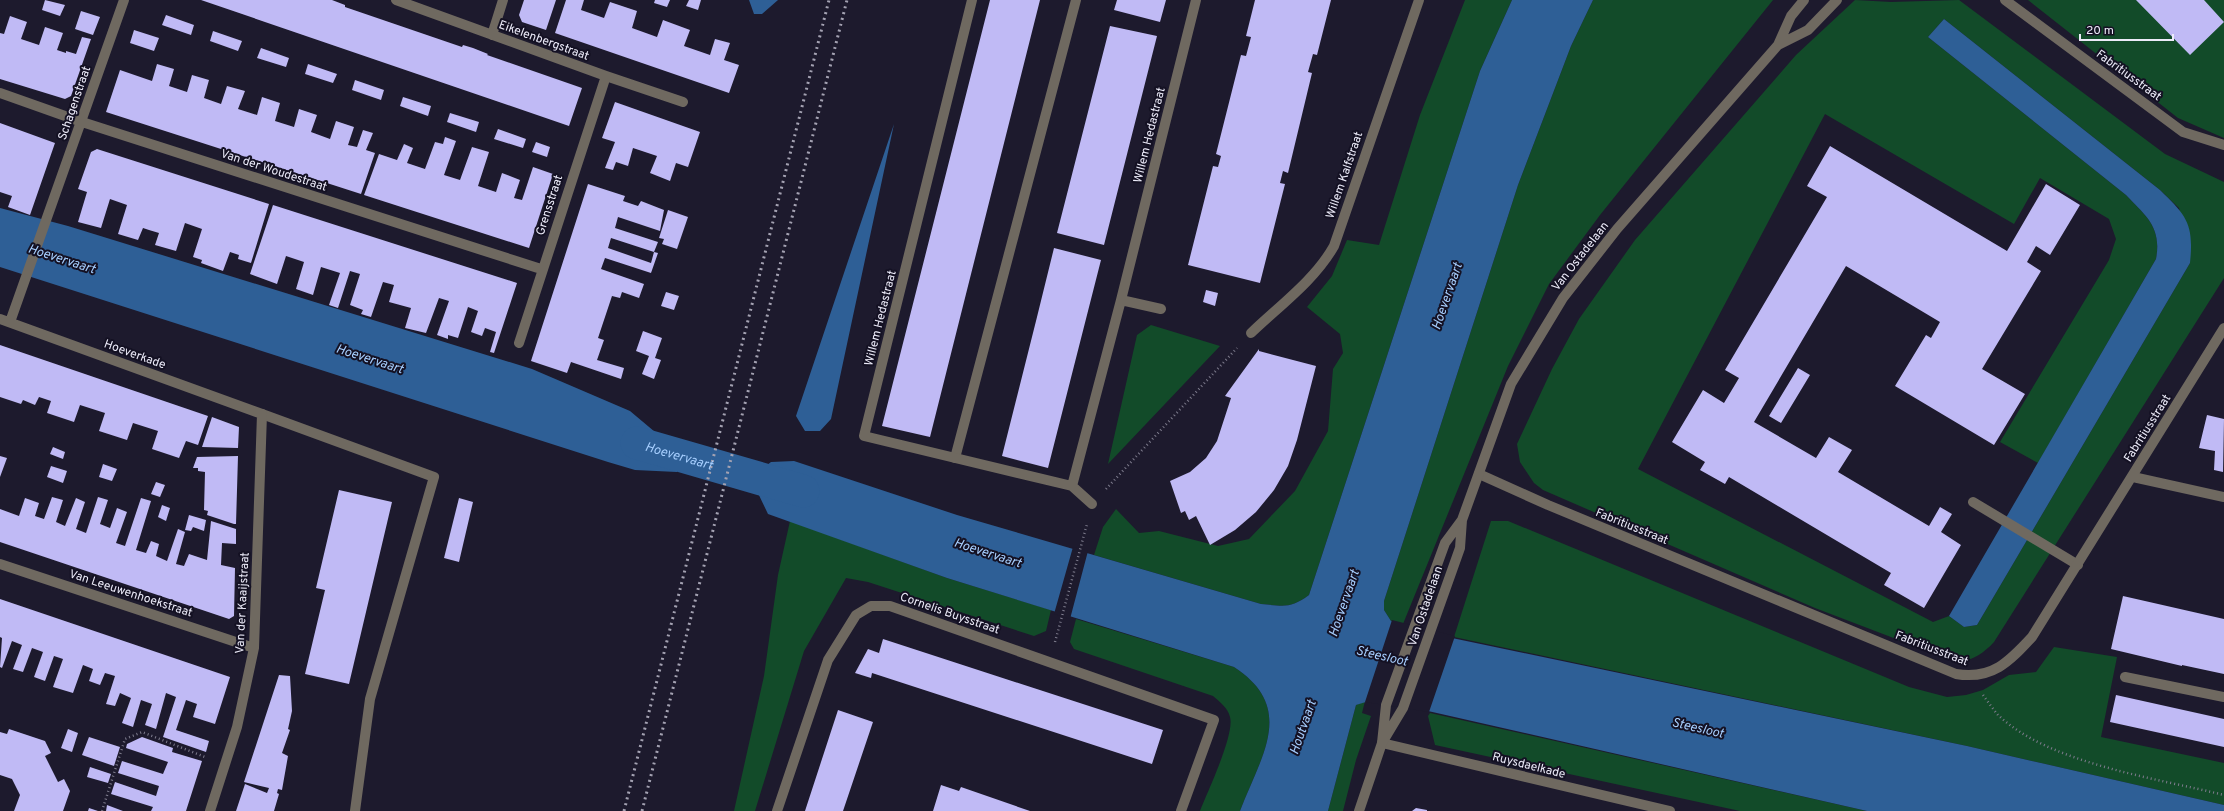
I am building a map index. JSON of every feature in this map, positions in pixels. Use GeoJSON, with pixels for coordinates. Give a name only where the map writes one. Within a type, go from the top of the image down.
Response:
{"type":"FeatureCollection","features":[{"type":"Feature","properties":{"kind":"street","name":"Schagenstraat"},"geometry":{"type":"LineString","coordinates":[[5,321],[24,280],[82,122],[124,0]]}},
{"type":"Feature","properties":{"kind":"street","name":"Eikelenbergstraat"},"geometry":{"type":"LineString","coordinates":[[396,0],[606,76],[684,102]]}},
{"type":"Feature","properties":{"kind":"street"},"geometry":{"type":"LineString","coordinates":[[492,35],[503,0]]}},
{"type":"Feature","properties":{"kind":"street","name":"Willem Hedastraat"},"geometry":{"type":"LineString","coordinates":[[972,0],[864,436],[1072,486],[1092,504]]}},
{"type":"Feature","properties":{"kind":"street"},"geometry":{"type":"LineString","coordinates":[[955,458],[1076,0]]}},
{"type":"Feature","properties":{"kind":"street","name":"Willem Hedastraat"},"geometry":{"type":"LineString","coordinates":[[1072,486],[1121,300],[1196,0]]}},
{"type":"Feature","properties":{"kind":"street","name":"Willem Kalfstraat"},"geometry":{"type":"LineString","coordinates":[[1251,333],[1315,272],[1326,260],[1334,246],[1419,0]]}},
{"type":"Feature","properties":{"kind":"street","name":"Van Ostadelaan"},"geometry":{"type":"LineString","coordinates":[[1382,743],[1386,705],[1445,543],[1462,520],[1511,384],[1563,298],[1618,229],[1778,45],[1791,16],[1804,0]]}},
{"type":"Feature","properties":{"kind":"street","name":"Van Ostadelaan"},"geometry":{"type":"LineString","coordinates":[[1778,45],[1808,30],[1837,0]]}},
{"type":"Feature","properties":{"kind":"street","name":"Fabritiusstraat"},"geometry":{"type":"LineString","coordinates":[[2005,0],[2183,132],[2224,145]]}},
{"type":"Feature","properties":{"kind":"street","name":"Grensstraat"},"geometry":{"type":"LineString","coordinates":[[519,343],[541,269],[606,76]]}},
{"type":"Feature","properties":{"kind":"street","name":"Van der Woudestraat"},"geometry":{"type":"LineString","coordinates":[[0,93],[82,122],[541,269]]}},
{"type":"Feature","properties":{"kind":"street"},"geometry":{"type":"LineString","coordinates":[[1121,300],[1161,309]]}},
{"type":"Feature","properties":{"kind":"street","name":"Hoeverkade"},"geometry":{"type":"LineString","coordinates":[[5,321],[434,477],[370,699],[355,811]]}},
{"type":"Feature","properties":{"kind":"street","name":"Fabritiusstraat"},"geometry":{"type":"LineString","coordinates":[[1479,474],[1548,505],[1949,671],[1968,676],[1987,674],[2012,659],[2032,637],[2133,477],[2224,328]]}},
{"type":"Feature","properties":{"kind":"street","name":"Van der Kaaijstraat"},"geometry":{"type":"LineString","coordinates":[[210,811],[237,727],[254,648],[262,414]]}},
{"type":"Feature","properties":{"kind":"street"},"geometry":{"type":"LineString","coordinates":[[2133,477],[2224,497]]}},
{"type":"Feature","properties":{"kind":"street"},"geometry":{"type":"LineString","coordinates":[[1973,502],[2033,540],[2078,565]]}},
{"type":"Feature","properties":{"kind":"street","name":"Van Ostadelaan"},"geometry":{"type":"LineString","coordinates":[[1382,743],[1403,708],[1431,630],[1460,548],[1462,520]]}},
{"type":"Feature","properties":{"kind":"street","name":"Van Leeuwenhoekstraat"},"geometry":{"type":"LineString","coordinates":[[0,564],[254,648]]}},
{"type":"Feature","properties":{"kind":"street","name":"Cornelis Buysstraat"},"geometry":{"type":"LineString","coordinates":[[777,811],[828,660],[856,615],[871,606],[890,606],[1214,720],[1181,811]]}},
{"type":"Feature","properties":{"kind":"street"},"geometry":{"type":"LineString","coordinates":[[2125,677],[2224,697]]}},
{"type":"Feature","properties":{"kind":"street"},"geometry":{"type":"LineString","coordinates":[[1359,811],[1382,743]]}},
{"type":"Feature","properties":{"kind":"street","name":"Ruysdaelkade"},"geometry":{"type":"LineString","coordinates":[[1382,743],[1626,806],[1670,811]]}},
{"type":"Feature","properties":{"kind":"path"},"geometry":{"type":"LineString","coordinates":[[1058,630],[1092,504],[1251,333]]}},
{"type":"Feature","properties":{"kind":"path"},"geometry":{"type":"LineString","coordinates":[[1968,676],[1998,714],[2037,742],[2081,760],[2224,795]]}},
{"type":"Feature","properties":{"kind":"path"},"geometry":{"type":"LineString","coordinates":[[102,811],[125,739],[142,732],[203,757],[225,763]]}},
{"type":"Feature","properties":{"kind":"green space"},"geometry":{"type":"Polygon","coordinates":[[[1465,0],[1512,0],[1480,71],[1309,595],[1292,605],[1261,604],[1094,555],[1103,527],[1116,509],[1139,533],[1159,531],[1218,546],[1249,539],[1295,491],[1328,431],[1333,369],[1343,353],[1340,334],[1307,307],[1332,276],[1347,240],[1379,245],[1420,115],[1465,0]]]}},
{"type":"Feature","properties":{"kind":"green space"},"geometry":{"type":"Polygon","coordinates":[[[1593,0],[1773,0],[1600,215],[1549,284],[1508,366],[1403,624],[1391,621],[1384,610],[1384,601],[1518,185],[1571,46],[1593,0]]]}},
{"type":"Feature","properties":{"kind":"green space"},"geometry":{"type":"Polygon","coordinates":[[[1855,0],[1891,2],[1959,0],[2165,154],[2224,182],[2224,278],[1994,642],[1978,655],[1959,663],[1815,608],[1543,490],[1534,483],[1520,462],[1517,444],[1552,369],[1579,319],[1635,240],[1796,55],[1855,0]],[[1944,19],[1928,37],[2126,195],[2146,216],[2151,223],[2157,238],[2156,259],[2038,463],[2000,442],[2109,260],[2116,239],[2109,219],[2040,178],[2014,224],[1825,114],[1638,469],[1933,622],[1949,616],[1964,627],[1977,625],[2190,263],[2179,208],[2160,190],[1944,19]]]}},
{"type":"Feature","properties":{"kind":"green space"},"geometry":{"type":"Polygon","coordinates":[[[2028,0],[2224,0],[2224,138],[2178,118],[2028,0]]]}},
{"type":"Feature","properties":{"kind":"green space"},"geometry":{"type":"Polygon","coordinates":[[[1151,325],[1220,346],[1108,464],[1137,335],[1151,325]]]}},
{"type":"Feature","properties":{"kind":"green space"},"geometry":{"type":"Polygon","coordinates":[[[790,521],[947,578],[1051,610],[1046,631],[1034,636],[868,582],[846,578],[804,651],[755,811],[734,811],[764,676],[778,575],[790,521]]]}},
{"type":"Feature","properties":{"kind":"green space"},"geometry":{"type":"Polygon","coordinates":[[[1491,521],[1508,521],[1909,687],[1947,697],[1966,695],[1983,690],[2009,675],[2036,672],[2054,647],[2117,657],[2101,737],[2224,763],[2224,805],[1967,746],[1454,637],[1491,521]]]}},
{"type":"Feature","properties":{"kind":"green space"},"geometry":{"type":"Polygon","coordinates":[[[1076,619],[1234,667],[1253,683],[1264,699],[1269,716],[1268,734],[1264,752],[1240,811],[1200,811],[1220,764],[1228,736],[1230,717],[1223,705],[1213,696],[1074,649],[1070,642],[1076,619]]]}},
{"type":"Feature","properties":{"kind":"green space"},"geometry":{"type":"Polygon","coordinates":[[[1365,701],[1362,713],[1371,716],[1356,760],[1343,811],[1328,811],[1356,705],[1365,701]]]}},
{"type":"Feature","properties":{"kind":"green space"},"geometry":{"type":"Polygon","coordinates":[[[1430,713],[1867,811],[1740,811],[1435,745],[1428,716],[1430,713]]]}},
{"type":"Feature","properties":{"kind":"water"},"geometry":{"type":"Polygon","coordinates":[[[749,0],[778,0],[762,14],[754,14],[749,0]]]}},
{"type":"Feature","properties":{"kind":"water"},"geometry":{"type":"Polygon","coordinates":[[[1512,0],[1593,0],[1571,46],[1518,185],[1384,601],[1384,610],[1391,621],[1452,638],[1967,746],[2224,805],[2224,811],[1867,811],[1428,711],[1369,701],[1356,705],[1328,811],[1240,811],[1264,752],[1268,734],[1269,716],[1264,699],[1253,683],[1234,667],[947,578],[768,514],[757,491],[762,469],[771,462],[794,461],[957,515],[1261,604],[1292,605],[1309,595],[1480,71],[1512,0]]]}},
{"type":"Feature","properties":{"kind":"water"},"geometry":{"type":"Polygon","coordinates":[[[1944,19],[2160,190],[2182,214],[2187,222],[2191,239],[2190,263],[1977,625],[1964,627],[1949,616],[2156,259],[2157,238],[2151,223],[2146,216],[2126,195],[1928,37],[1944,19]]]}},
{"type":"Feature","properties":{"kind":"water"},"geometry":{"type":"Polygon","coordinates":[[[894,124],[831,419],[820,431],[805,431],[796,416],[894,124]]]}},
{"type":"Feature","properties":{"kind":"water"},"geometry":{"type":"Polygon","coordinates":[[[0,208],[68,226],[532,369],[630,411],[655,432],[683,449],[677,472],[635,470],[608,462],[0,267],[0,208]]]}},
{"type":"Feature","properties":{"kind":"pier"},"geometry":{"type":"Polygon","coordinates":[[[1073,547],[1088,551],[1070,619],[1054,614],[1073,547]]]}},
{"type":"Feature","properties":{"kind":"pier"},"geometry":{"type":"Polygon","coordinates":[[[1392,620],[1455,636],[1429,712],[1365,702],[1392,620]]]}},
{"type":"Feature","properties":{"kind":"building"},"geometry":{"type":"Polygon","coordinates":[[[45,0],[65,5],[60,16],[42,10],[45,0]]]}},
{"type":"Feature","properties":{"kind":"building"},"geometry":{"type":"Polygon","coordinates":[[[201,0],[332,0],[345,5],[345,7],[462,47],[463,45],[473,48],[488,54],[487,55],[582,88],[569,126],[201,0]]]}},
{"type":"Feature","properties":{"kind":"building"},"geometry":{"type":"Polygon","coordinates":[[[524,0],[556,0],[546,30],[522,22],[519,15],[524,0]]]}},
{"type":"Feature","properties":{"kind":"building"},"geometry":{"type":"Polygon","coordinates":[[[566,0],[584,0],[581,10],[604,18],[610,2],[637,11],[632,28],[657,37],[663,20],[690,30],[684,46],[710,55],[715,39],[730,43],[724,60],[739,65],[729,93],[555,33],[566,0]]]}},
{"type":"Feature","properties":{"kind":"building"},"geometry":{"type":"Polygon","coordinates":[[[655,0],[670,0],[667,7],[654,3],[655,0]]]}},
{"type":"Feature","properties":{"kind":"building"},"geometry":{"type":"Polygon","coordinates":[[[689,0],[701,0],[698,10],[686,6],[689,0]]]}},
{"type":"Feature","properties":{"kind":"building"},"geometry":{"type":"Polygon","coordinates":[[[990,0],[1040,0],[930,437],[882,426],[990,0]]]}},
{"type":"Feature","properties":{"kind":"building"},"geometry":{"type":"Polygon","coordinates":[[[1117,0],[1166,0],[1160,22],[1114,10],[1117,0]]]}},
{"type":"Feature","properties":{"kind":"building"},"geometry":{"type":"Polygon","coordinates":[[[1255,0],[1331,0],[1317,55],[1313,54],[1308,72],[1312,73],[1288,173],[1283,171],[1280,183],[1285,184],[1260,283],[1188,265],[1213,166],[1218,167],[1221,156],[1216,154],[1241,55],[1246,56],[1251,37],[1246,36],[1255,0]]]}},
{"type":"Feature","properties":{"kind":"building"},"geometry":{"type":"Polygon","coordinates":[[[2136,0],[2204,0],[2224,22],[2190,55],[2136,0]]]}},
{"type":"Feature","properties":{"kind":"building"},"geometry":{"type":"Polygon","coordinates":[[[81,11],[100,17],[93,35],[75,29],[81,11]]]}},
{"type":"Feature","properties":{"kind":"building"},"geometry":{"type":"Polygon","coordinates":[[[166,15],[194,25],[191,35],[162,25],[166,15]]]}},
{"type":"Feature","properties":{"kind":"building"},"geometry":{"type":"Polygon","coordinates":[[[10,16],[27,22],[21,39],[39,45],[45,27],[63,33],[57,50],[66,53],[66,51],[76,54],[82,37],[91,39],[71,96],[65,99],[0,79],[0,33],[4,34],[10,16]]]}},
{"type":"Feature","properties":{"kind":"building"},"geometry":{"type":"Polygon","coordinates":[[[1110,26],[1157,36],[1104,245],[1057,233],[1110,26]]]}},
{"type":"Feature","properties":{"kind":"building"},"geometry":{"type":"Polygon","coordinates":[[[134,30],[159,38],[154,51],[130,43],[134,30]]]}},
{"type":"Feature","properties":{"kind":"building"},"geometry":{"type":"Polygon","coordinates":[[[213,31],[242,41],[238,51],[210,41],[213,31]]]}},
{"type":"Feature","properties":{"kind":"building"},"geometry":{"type":"Polygon","coordinates":[[[261,48],[289,58],[286,67],[257,58],[261,48]]]}},
{"type":"Feature","properties":{"kind":"building"},"geometry":{"type":"Polygon","coordinates":[[[157,64],[174,69],[169,86],[187,92],[192,75],[209,80],[204,98],[221,104],[227,86],[245,91],[238,109],[257,115],[262,97],[280,103],[275,121],[294,127],[299,109],[317,115],[311,132],[330,139],[336,121],[354,127],[348,145],[357,147],[363,130],[373,133],[366,150],[375,153],[361,194],[106,112],[120,70],[152,81],[157,64]]]}},
{"type":"Feature","properties":{"kind":"building"},"geometry":{"type":"Polygon","coordinates":[[[308,64],[337,74],[333,83],[305,74],[308,64]]]}},
{"type":"Feature","properties":{"kind":"building"},"geometry":{"type":"Polygon","coordinates":[[[355,80],[384,90],[381,100],[352,90],[355,80]]]}},
{"type":"Feature","properties":{"kind":"building"},"geometry":{"type":"Polygon","coordinates":[[[403,97],[431,106],[428,116],[400,106],[403,97]]]}},
{"type":"Feature","properties":{"kind":"building"},"geometry":{"type":"Polygon","coordinates":[[[615,102],[700,132],[688,167],[676,163],[670,181],[650,173],[657,156],[633,148],[628,166],[616,162],[613,170],[605,168],[615,142],[602,138],[615,102]]]}},
{"type":"Feature","properties":{"kind":"building"},"geometry":{"type":"Polygon","coordinates":[[[450,113],[479,122],[476,132],[447,122],[450,113]]]}},
{"type":"Feature","properties":{"kind":"building"},"geometry":{"type":"Polygon","coordinates":[[[0,123],[55,143],[30,215],[8,207],[12,196],[0,192],[0,123]]]}},
{"type":"Feature","properties":{"kind":"building"},"geometry":{"type":"Polygon","coordinates":[[[498,129],[526,139],[523,148],[494,139],[498,129]]]}},
{"type":"Feature","properties":{"kind":"building"},"geometry":{"type":"Polygon","coordinates":[[[445,137],[456,141],[444,175],[460,180],[472,147],[489,152],[478,186],[496,192],[502,173],[520,180],[514,198],[522,200],[533,167],[553,174],[529,248],[364,195],[379,154],[397,160],[404,144],[413,148],[407,163],[425,169],[435,142],[443,144],[445,137]]]}},
{"type":"Feature","properties":{"kind":"building"},"geometry":{"type":"Polygon","coordinates":[[[536,142],[550,147],[547,157],[532,152],[536,142]]]}},
{"type":"Feature","properties":{"kind":"building"},"geometry":{"type":"Polygon","coordinates":[[[1830,146],[2007,251],[2046,184],[2080,205],[2050,255],[2036,246],[2027,262],[2041,271],[1982,369],[2025,394],[1994,445],[1895,386],[1926,335],[1931,338],[1940,322],[1846,266],[1754,422],[1816,458],[1829,437],[1852,450],[1838,472],[1929,526],[1940,507],[1952,514],[1941,532],[1961,545],[1924,608],[1884,585],[1891,573],[1729,477],[1725,484],[1700,470],[1705,462],[1672,442],[1703,390],[1724,403],[1739,378],[1725,370],[1827,197],[1807,186],[1830,146]]]}},
{"type":"Feature","properties":{"kind":"building"},"geometry":{"type":"Polygon","coordinates":[[[97,149],[269,204],[251,263],[238,259],[239,255],[230,252],[223,271],[201,263],[202,260],[193,257],[202,229],[185,223],[176,251],[155,245],[159,233],[143,228],[138,240],[118,234],[127,205],[110,199],[101,228],[78,222],[87,192],[78,189],[91,152],[97,149]]]}},
{"type":"Feature","properties":{"kind":"building"},"geometry":{"type":"Polygon","coordinates":[[[588,184],[625,196],[623,201],[638,206],[641,201],[664,210],[660,231],[618,217],[615,228],[658,242],[654,252],[658,253],[651,273],[605,258],[601,269],[644,284],[639,298],[622,292],[620,298],[612,296],[598,338],[604,340],[597,360],[624,368],[621,379],[571,362],[567,373],[531,361],[588,184]],[[611,238],[608,248],[651,263],[654,252],[611,238]]]}},
{"type":"Feature","properties":{"kind":"building"},"geometry":{"type":"Polygon","coordinates":[[[273,205],[517,283],[494,353],[490,352],[496,332],[485,328],[482,336],[471,332],[478,311],[468,307],[458,338],[448,335],[448,339],[437,335],[449,301],[439,298],[426,333],[405,328],[411,308],[389,302],[394,285],[383,282],[371,317],[361,314],[363,310],[350,305],[360,274],[350,271],[338,308],[329,305],[340,273],[321,267],[313,295],[296,289],[304,262],[286,256],[277,284],[250,274],[273,205]]]}},
{"type":"Feature","properties":{"kind":"building"},"geometry":{"type":"Polygon","coordinates":[[[668,210],[688,217],[677,249],[662,244],[664,239],[659,238],[668,210]]]}},
{"type":"Feature","properties":{"kind":"building"},"geometry":{"type":"Polygon","coordinates":[[[1054,248],[1101,260],[1048,468],[1002,456],[1054,248]]]}},
{"type":"Feature","properties":{"kind":"building"},"geometry":{"type":"Polygon","coordinates":[[[1206,290],[1218,293],[1215,306],[1203,302],[1206,290]]]}},
{"type":"Feature","properties":{"kind":"building"},"geometry":{"type":"Polygon","coordinates":[[[666,292],[679,296],[674,310],[661,306],[666,292]]]}},
{"type":"Feature","properties":{"kind":"building"},"geometry":{"type":"Polygon","coordinates":[[[643,331],[662,338],[655,358],[661,360],[654,379],[642,374],[649,356],[636,351],[643,331]]]}},
{"type":"Feature","properties":{"kind":"building"},"geometry":{"type":"Polygon","coordinates":[[[0,345],[208,416],[198,445],[186,441],[179,458],[152,449],[158,431],[133,423],[127,440],[99,431],[105,413],[80,405],[74,422],[47,413],[51,401],[39,397],[35,405],[23,400],[21,404],[0,397],[0,345]]]}},
{"type":"Feature","properties":{"kind":"building"},"geometry":{"type":"Polygon","coordinates":[[[1259,349],[1259,351],[1316,366],[1297,440],[1288,466],[1274,490],[1256,512],[1235,530],[1210,545],[1196,516],[1189,520],[1185,511],[1181,513],[1170,481],[1190,472],[1206,458],[1217,441],[1231,398],[1225,396],[1259,349]]]}},
{"type":"Feature","properties":{"kind":"building"},"geometry":{"type":"Polygon","coordinates":[[[1798,368],[1810,375],[1781,423],[1769,416],[1798,368]]]}},
{"type":"Feature","properties":{"kind":"building"},"geometry":{"type":"Polygon","coordinates":[[[2207,415],[2224,419],[2223,472],[2214,470],[2215,451],[2199,448],[2207,415]]]}},
{"type":"Feature","properties":{"kind":"building"},"geometry":{"type":"Polygon","coordinates":[[[212,417],[239,427],[238,448],[202,447],[212,417]]]}},
{"type":"Feature","properties":{"kind":"building"},"geometry":{"type":"Polygon","coordinates":[[[53,447],[65,452],[63,459],[50,454],[53,447]]]}},
{"type":"Feature","properties":{"kind":"building"},"geometry":{"type":"Polygon","coordinates":[[[0,456],[7,458],[0,477],[0,456]]]}},
{"type":"Feature","properties":{"kind":"building"},"geometry":{"type":"Polygon","coordinates":[[[238,456],[236,524],[234,524],[207,515],[208,511],[204,510],[205,472],[198,471],[198,468],[193,468],[197,457],[238,456]]]}},
{"type":"Feature","properties":{"kind":"building"},"geometry":{"type":"Polygon","coordinates":[[[103,464],[117,469],[112,481],[99,477],[103,464]]]}},
{"type":"Feature","properties":{"kind":"building"},"geometry":{"type":"Polygon","coordinates":[[[51,466],[67,471],[63,483],[47,477],[51,466]]]}},
{"type":"Feature","properties":{"kind":"building"},"geometry":{"type":"Polygon","coordinates":[[[156,482],[165,485],[160,497],[151,494],[156,482]]]}},
{"type":"Feature","properties":{"kind":"building"},"geometry":{"type":"Polygon","coordinates":[[[339,490],[392,502],[349,684],[305,674],[325,590],[316,588],[339,490]]]}},
{"type":"Feature","properties":{"kind":"building"},"geometry":{"type":"Polygon","coordinates":[[[52,497],[63,500],[56,522],[65,526],[76,498],[85,502],[76,529],[86,533],[98,497],[108,500],[100,524],[110,528],[117,508],[127,512],[116,543],[125,546],[141,498],[151,501],[136,550],[146,553],[151,541],[159,544],[156,556],[167,561],[178,529],[185,532],[176,564],[184,566],[189,554],[207,560],[211,521],[236,529],[236,544],[222,543],[221,565],[235,568],[234,616],[229,619],[0,542],[0,509],[19,516],[25,498],[39,503],[35,516],[44,519],[52,497]]]}},
{"type":"Feature","properties":{"kind":"building"},"geometry":{"type":"Polygon","coordinates":[[[459,498],[473,502],[459,562],[444,558],[459,498]]]}},
{"type":"Feature","properties":{"kind":"building"},"geometry":{"type":"Polygon","coordinates":[[[162,505],[170,508],[166,521],[158,517],[162,505]]]}},
{"type":"Feature","properties":{"kind":"building"},"geometry":{"type":"Polygon","coordinates":[[[189,515],[206,520],[204,531],[193,527],[191,531],[185,530],[189,515]]]}},
{"type":"Feature","properties":{"kind":"building"},"geometry":{"type":"Polygon","coordinates":[[[2123,596],[2224,619],[2224,674],[2182,666],[2111,649],[2123,596]]]}},
{"type":"Feature","properties":{"kind":"building"},"geometry":{"type":"Polygon","coordinates":[[[0,599],[230,677],[215,724],[193,717],[197,704],[186,700],[176,730],[209,741],[206,752],[163,737],[176,697],[166,693],[156,729],[145,725],[152,704],[141,700],[133,727],[122,723],[131,698],[120,693],[115,706],[106,704],[115,676],[105,673],[100,685],[89,681],[93,669],[83,665],[73,693],[53,687],[63,659],[54,656],[45,681],[34,677],[43,652],[32,648],[23,672],[13,669],[22,645],[12,641],[2,668],[0,667],[2,638],[0,637],[0,599]]]}},
{"type":"Feature","properties":{"kind":"building"},"geometry":{"type":"Polygon","coordinates":[[[883,639],[1163,730],[1152,764],[872,673],[871,678],[855,673],[868,649],[879,653],[883,639]]]}},
{"type":"Feature","properties":{"kind":"building"},"geometry":{"type":"Polygon","coordinates":[[[279,675],[290,676],[292,711],[288,729],[290,730],[282,753],[288,756],[282,790],[278,789],[277,793],[279,794],[274,811],[236,811],[245,784],[267,793],[269,788],[244,782],[279,675]]]}},
{"type":"Feature","properties":{"kind":"building"},"geometry":{"type":"Polygon","coordinates":[[[2116,695],[2224,719],[2224,747],[2110,722],[2116,695]]]}},
{"type":"Feature","properties":{"kind":"building"},"geometry":{"type":"Polygon","coordinates":[[[838,710],[873,722],[843,811],[805,811],[838,710]]]}},
{"type":"Feature","properties":{"kind":"building"},"geometry":{"type":"Polygon","coordinates":[[[9,729],[45,741],[51,753],[45,756],[58,782],[64,779],[70,791],[63,811],[14,811],[20,795],[12,779],[0,775],[0,732],[7,734],[9,729]]]}},
{"type":"Feature","properties":{"kind":"building"},"geometry":{"type":"Polygon","coordinates":[[[68,729],[78,733],[72,752],[61,748],[68,729]]]}},
{"type":"Feature","properties":{"kind":"building"},"geometry":{"type":"Polygon","coordinates":[[[89,737],[120,747],[114,766],[82,755],[89,737]]]}},
{"type":"Feature","properties":{"kind":"building"},"geometry":{"type":"Polygon","coordinates":[[[142,737],[173,748],[172,752],[202,761],[186,811],[151,811],[153,807],[111,794],[115,782],[156,796],[159,786],[118,773],[122,761],[163,774],[168,762],[126,748],[127,744],[142,737]]]}},
{"type":"Feature","properties":{"kind":"building"},"geometry":{"type":"Polygon","coordinates":[[[90,767],[111,774],[108,783],[87,777],[90,767]]]}},
{"type":"Feature","properties":{"kind":"building"},"geometry":{"type":"Polygon","coordinates":[[[941,785],[959,791],[961,787],[1030,811],[933,811],[941,785]]]}},
{"type":"Feature","properties":{"kind":"building"},"geometry":{"type":"Polygon","coordinates":[[[107,805],[123,811],[106,811],[107,805]]]}},
{"type":"Feature","properties":{"kind":"building"},"geometry":{"type":"Polygon","coordinates":[[[89,808],[98,811],[88,811],[89,808]]]}},
{"type":"Feature","properties":{"kind":"building"},"geometry":{"type":"Polygon","coordinates":[[[1416,808],[1427,810],[1427,811],[1412,811],[1416,808]]]}},
{"type":"Feature","properties":{"kind":"waterway","name":"Hoevervaart"},"geometry":{"type":"LineString","coordinates":[[637,443],[803,491]]}},
{"type":"Feature","properties":{"kind":"railway"},"geometry":{"type":"LineString","coordinates":[[624,811],[829,0]]}},
{"type":"Feature","properties":{"kind":"railway"},"geometry":{"type":"LineString","coordinates":[[642,811],[847,0]]}},
{"type":"Feature","properties":{"kind":"water label","name":"Steesloot"},"geometry":{"type":"Point","coordinates":[1382,655]}},
{"type":"Feature","properties":{"kind":"water label","name":"Houtvaart"},"geometry":{"type":"Point","coordinates":[1302,727]}},
{"type":"Feature","properties":{"kind":"water label","name":"Steesloot"},"geometry":{"type":"Point","coordinates":[1698,727]}}]}
